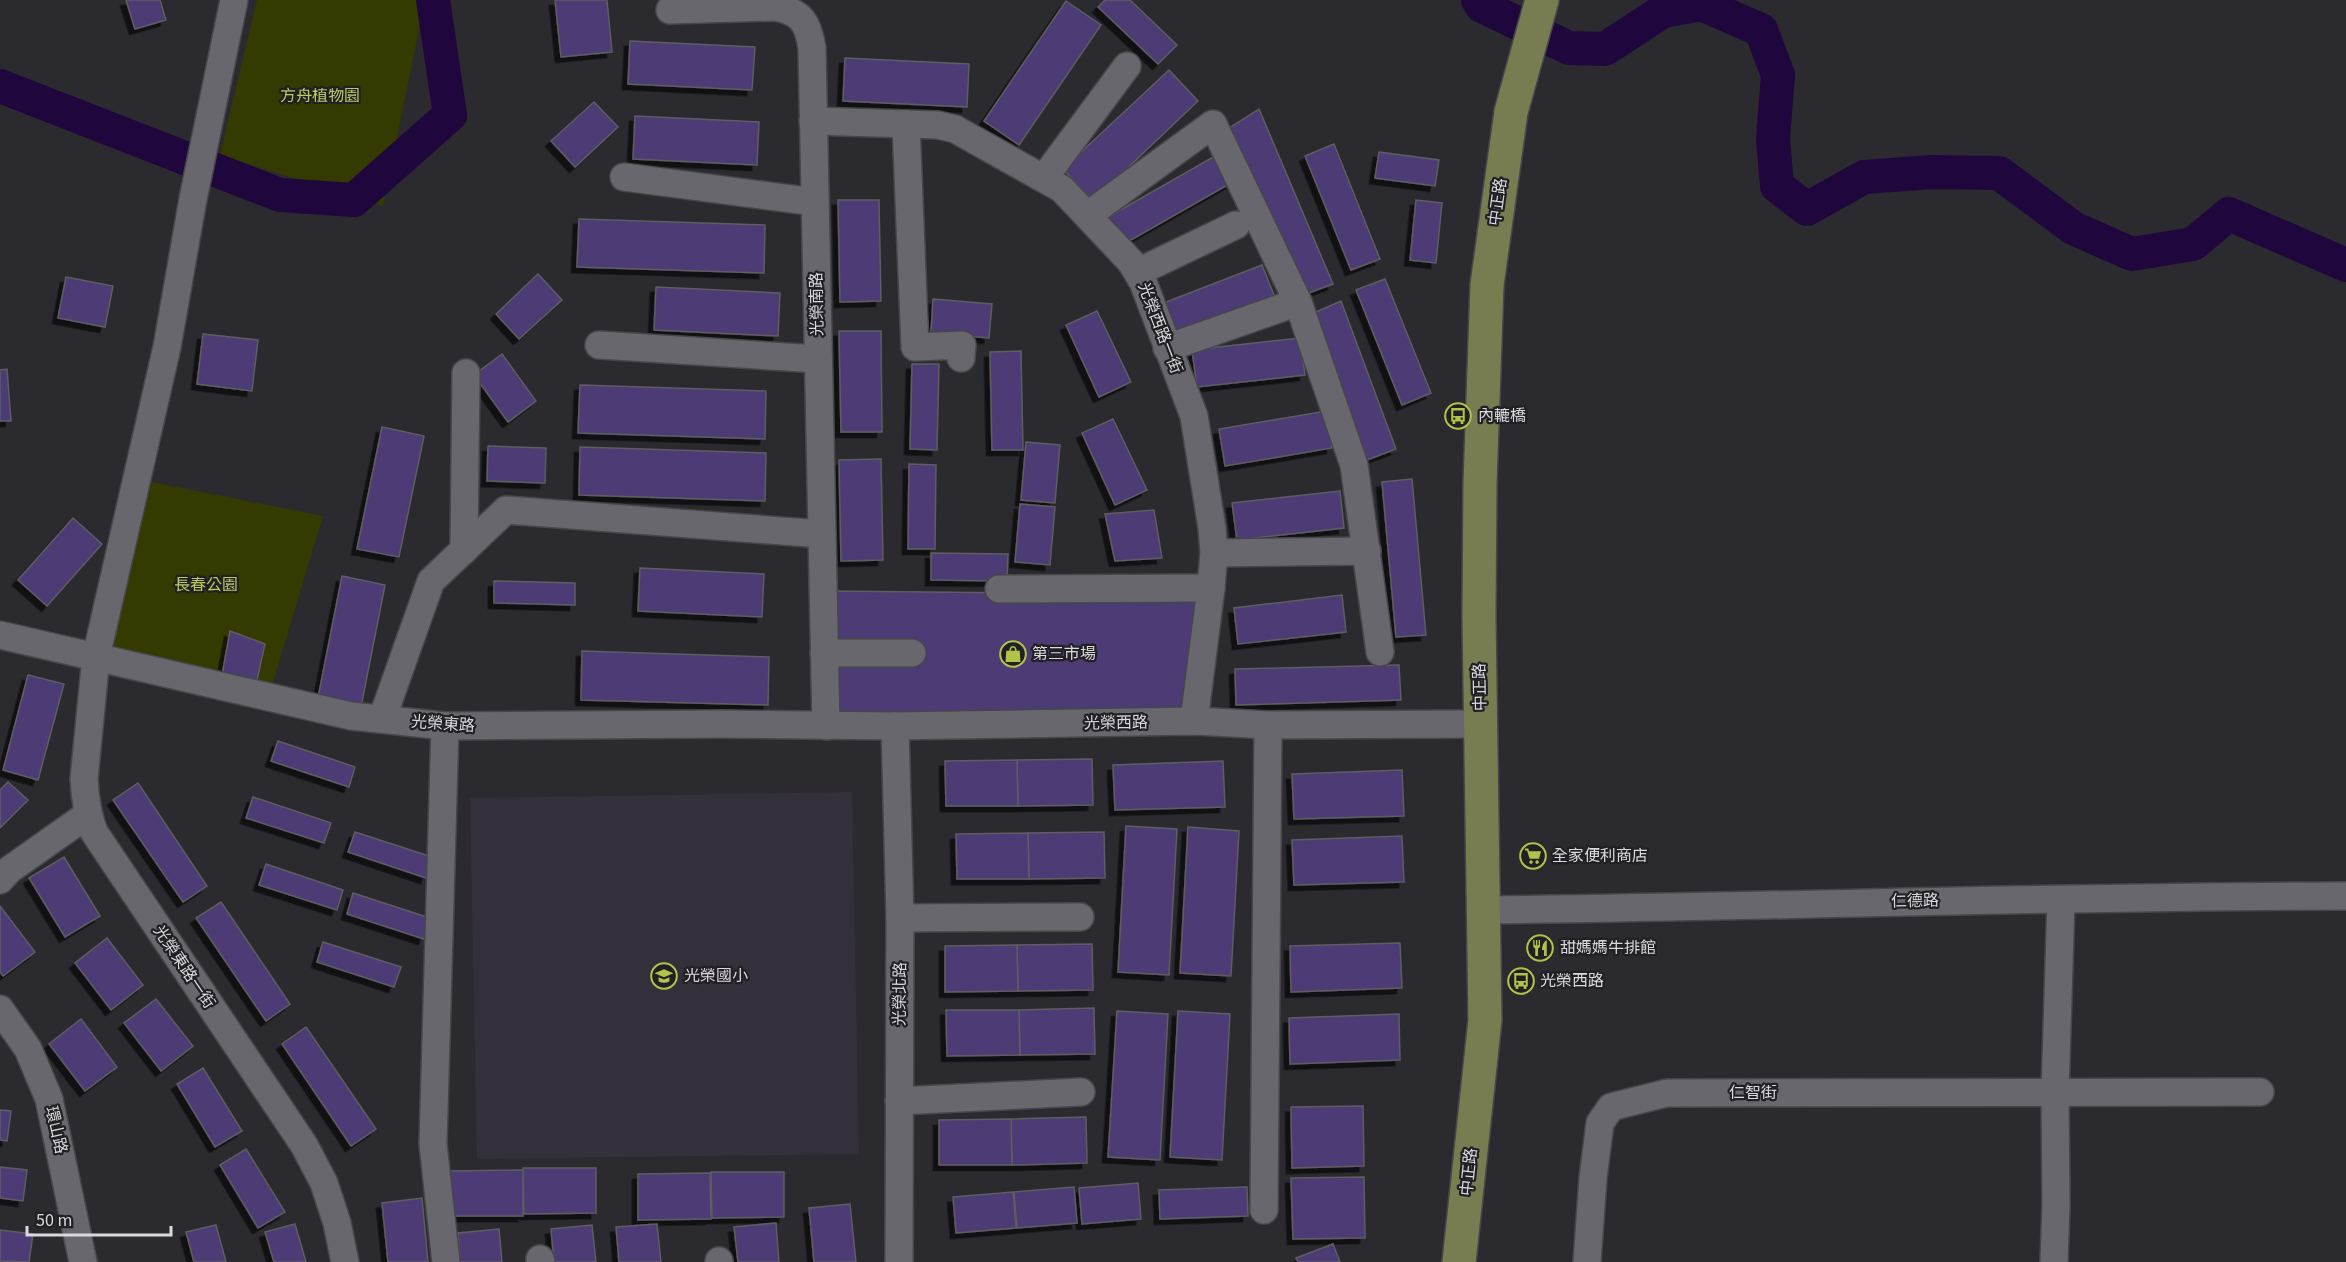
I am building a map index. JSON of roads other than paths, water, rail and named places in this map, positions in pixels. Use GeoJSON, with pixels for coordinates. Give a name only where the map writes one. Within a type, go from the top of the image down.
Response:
{"type":"FeatureCollection","features":[{"type":"Feature","properties":{"kind":"main road","name":"中正路"},"geometry":{"type":"LineString","coordinates":[[1459,1262],[1485,1020],[1485,910],[1480,724],[1480,483],[1486,285],[1511,112],[1542,0]]}},
{"type":"Feature","properties":{"kind":"street","name":"光榮東路一街"},"geometry":{"type":"LineString","coordinates":[[234,0],[193,199],[168,347],[96,657],[84,779],[87,815],[94,832],[304,1145],[324,1183],[337,1223],[345,1262]]}},
{"type":"Feature","properties":{"kind":"street","name":"光榮南路"},"geometry":{"type":"LineString","coordinates":[[670,10],[775,7],[789,10],[802,18],[809,32],[812,48],[826,726]]}},
{"type":"Feature","properties":{"kind":"street"},"geometry":{"type":"LineString","coordinates":[[1044,178],[1127,66]]}},
{"type":"Feature","properties":{"kind":"street","name":"光榮西路一街"},"geometry":{"type":"LineString","coordinates":[[813,121],[938,125],[955,129],[1062,189],[1088,214],[1138,272],[1194,416],[1214,553],[1194,721]]}},
{"type":"Feature","properties":{"kind":"street"},"geometry":{"type":"LineString","coordinates":[[906,124],[915,347],[962,345],[961,358]]}},
{"type":"Feature","properties":{"kind":"street"},"geometry":{"type":"LineString","coordinates":[[1088,214],[1213,124],[1298,302],[1354,465],[1380,652]]}},
{"type":"Feature","properties":{"kind":"street"},"geometry":{"type":"LineString","coordinates":[[624,177],[815,202]]}},
{"type":"Feature","properties":{"kind":"street"},"geometry":{"type":"LineString","coordinates":[[1138,272],[1236,225]]}},
{"type":"Feature","properties":{"kind":"street"},"geometry":{"type":"LineString","coordinates":[[1167,348],[1298,302]]}},
{"type":"Feature","properties":{"kind":"street"},"geometry":{"type":"LineString","coordinates":[[599,345],[818,359]]}},
{"type":"Feature","properties":{"kind":"street"},"geometry":{"type":"LineString","coordinates":[[464,550],[466,373]]}},
{"type":"Feature","properties":{"kind":"street"},"geometry":{"type":"LineString","coordinates":[[382,718],[431,581],[506,510],[822,534]]}},
{"type":"Feature","properties":{"kind":"street"},"geometry":{"type":"LineString","coordinates":[[1214,553],[1367,551]]}},
{"type":"Feature","properties":{"kind":"street"},"geometry":{"type":"LineString","coordinates":[[999,589],[1211,588]]}},
{"type":"Feature","properties":{"kind":"street","name":"光榮東路"},"geometry":{"type":"LineString","coordinates":[[0,635],[351,716],[446,726],[896,726]]}},
{"type":"Feature","properties":{"kind":"street"},"geometry":{"type":"LineString","coordinates":[[824,653],[912,653]]}},
{"type":"Feature","properties":{"kind":"street","name":"光榮西路"},"geometry":{"type":"LineString","coordinates":[[896,726],[1194,721],[1268,725],[1480,724]]}},
{"type":"Feature","properties":{"kind":"street"},"geometry":{"type":"LineString","coordinates":[[1264,1210],[1268,725]]}},
{"type":"Feature","properties":{"kind":"street"},"geometry":{"type":"LineString","coordinates":[[446,726],[433,1144],[446,1262]]}},
{"type":"Feature","properties":{"kind":"street","name":"光榮北路"},"geometry":{"type":"LineString","coordinates":[[896,726],[900,918],[899,1262]]}},
{"type":"Feature","properties":{"kind":"street"},"geometry":{"type":"LineString","coordinates":[[0,880],[9,870],[87,815]]}},
{"type":"Feature","properties":{"kind":"street","name":"仁德路"},"geometry":{"type":"LineString","coordinates":[[1485,910],[1749,907],[1897,901],[2346,896]]}},
{"type":"Feature","properties":{"kind":"street"},"geometry":{"type":"LineString","coordinates":[[2054,1262],[2055,1094],[2061,900]]}},
{"type":"Feature","properties":{"kind":"street"},"geometry":{"type":"LineString","coordinates":[[900,918],[1080,917]]}},
{"type":"Feature","properties":{"kind":"street","name":"環山路"},"geometry":{"type":"LineString","coordinates":[[0,1009],[28,1049],[49,1099],[83,1262]]}},
{"type":"Feature","properties":{"kind":"street"},"geometry":{"type":"LineString","coordinates":[[898,1101],[1081,1092]]}},
{"type":"Feature","properties":{"kind":"street","name":"仁智街"},"geometry":{"type":"LineString","coordinates":[[1587,1262],[1593,1178],[1600,1123],[1611,1107],[1667,1093],[2260,1092]]}},
{"type":"Feature","properties":{"kind":"waterway"},"geometry":{"type":"LineString","coordinates":[[0,86],[280,195],[354,200],[450,115],[433,0]]}},
{"type":"Feature","properties":{"kind":"waterway"},"geometry":{"type":"LineString","coordinates":[[1478,0],[1482,6],[1569,48],[1605,49],[1663,11],[1701,4],[1761,30],[1778,75],[1773,139],[1777,186],[1807,209],[1864,177],[1932,172],[1999,173],[2073,228],[2132,254],[2193,244],[2229,214],[2346,265]]}},
{"type":"Feature","properties":{"kind":"place","name":"內轆橋"},"geometry":{"type":"Point","coordinates":[1458,416]}},
{"type":"Feature","properties":{"kind":"place","name":"第三市場"},"geometry":{"type":"Point","coordinates":[1013,654]}},
{"type":"Feature","properties":{"kind":"place","name":"全家便利商店"},"geometry":{"type":"Point","coordinates":[1533,856]}},
{"type":"Feature","properties":{"kind":"place","name":"甜媽媽牛排館"},"geometry":{"type":"Point","coordinates":[1540,948]}},
{"type":"Feature","properties":{"kind":"place","name":"光榮國小"},"geometry":{"type":"Point","coordinates":[664,976]}},
{"type":"Feature","properties":{"kind":"place","name":"光榮西路"},"geometry":{"type":"Point","coordinates":[1521,981]}},
{"type":"Feature","properties":{"kind":"park label","name":"方舟植物園"},"geometry":{"type":"Point","coordinates":[320,96]}},
{"type":"Feature","properties":{"kind":"park label","name":"長春公園"},"geometry":{"type":"Point","coordinates":[206,585]}}]}
